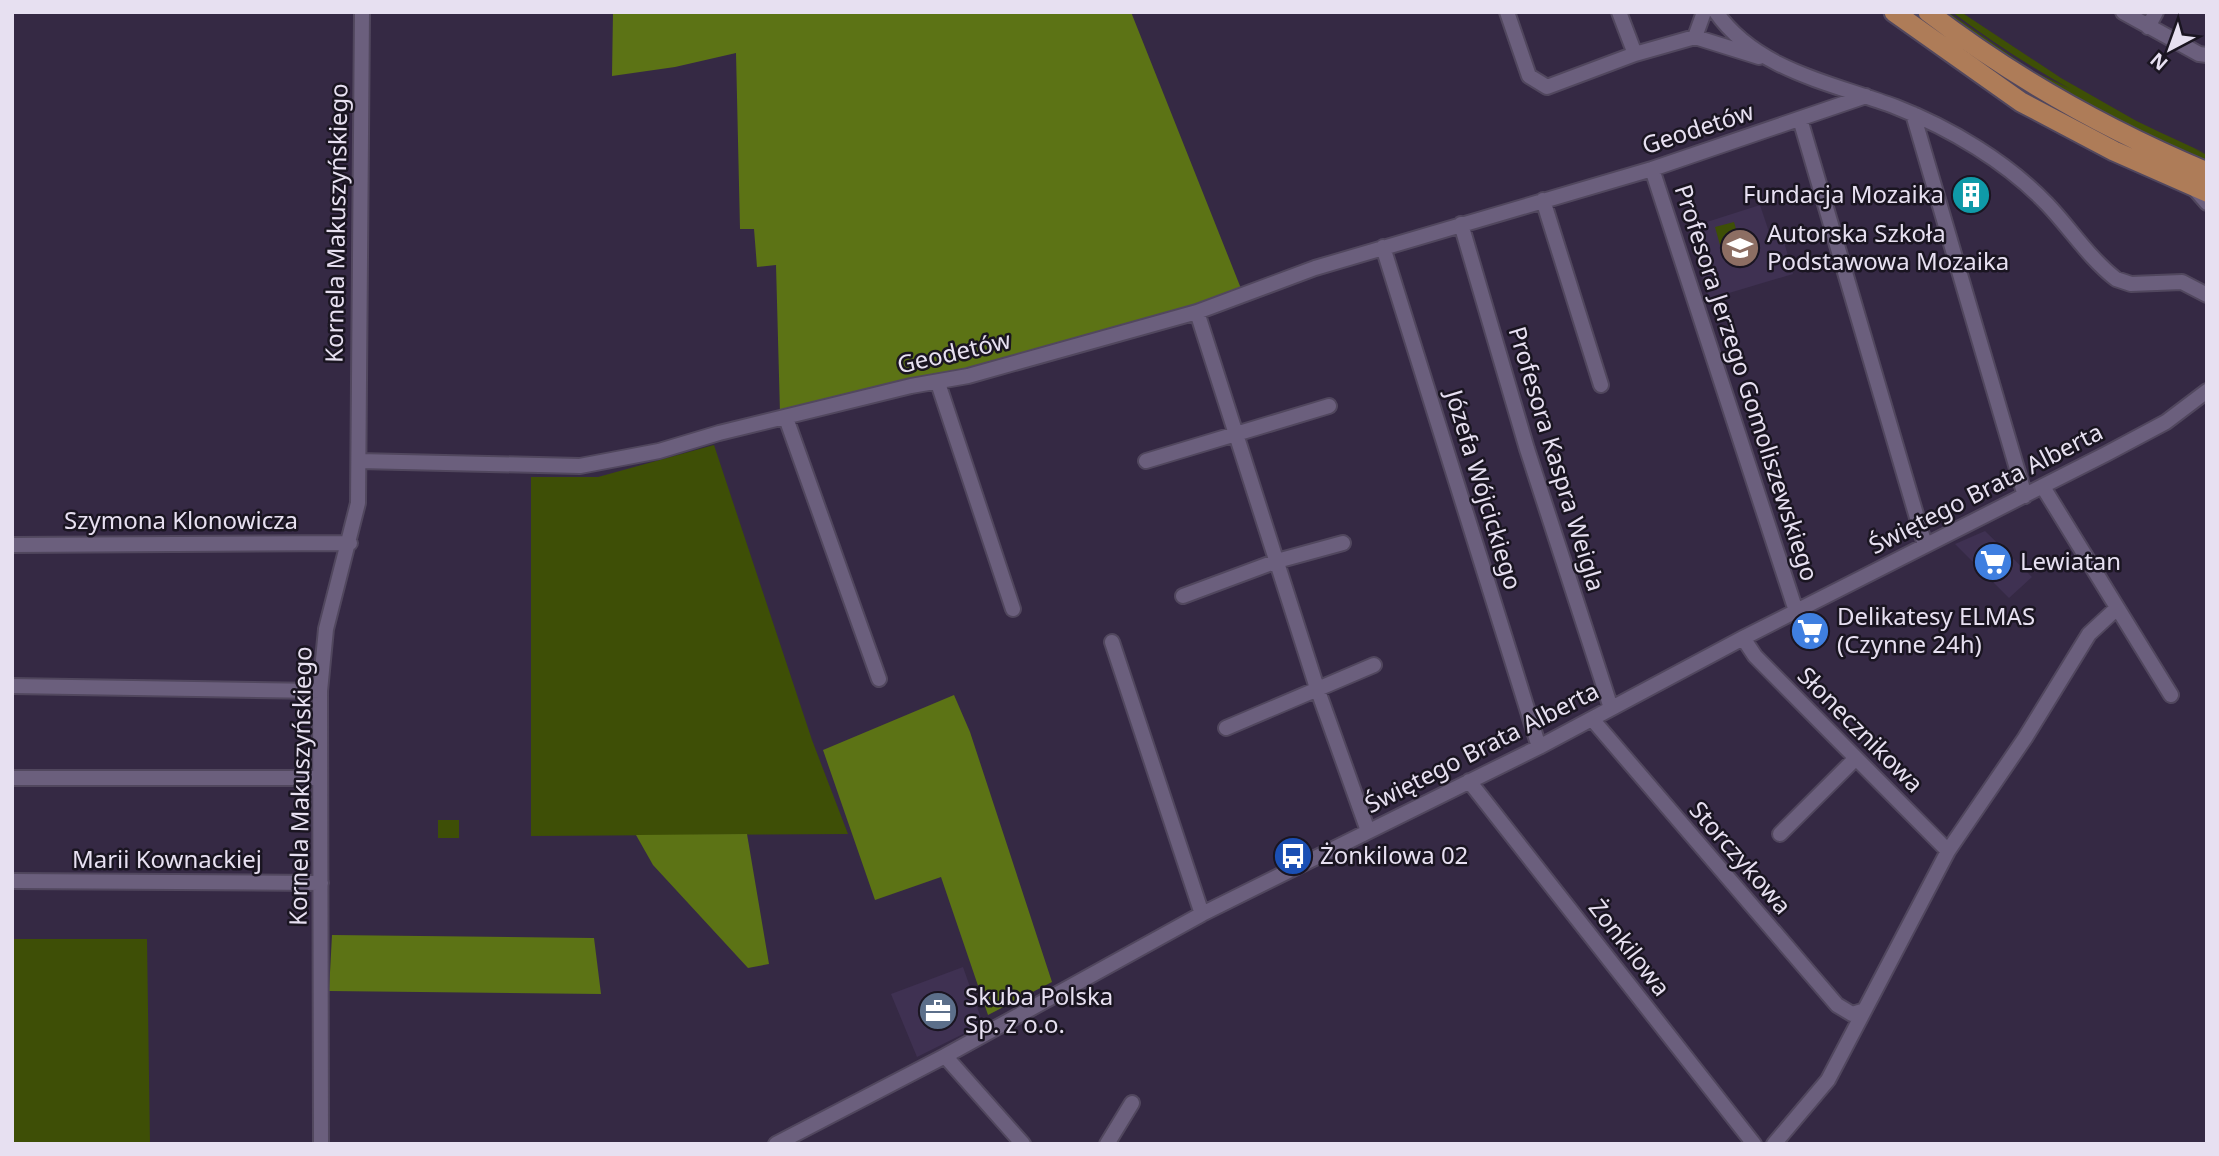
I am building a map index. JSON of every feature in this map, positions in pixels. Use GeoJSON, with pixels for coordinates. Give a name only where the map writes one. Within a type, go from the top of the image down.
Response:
{"type":"FeatureCollection","features":[{"type":"Feature","properties":{"kind":"main road"},"geometry":{"type":"LineString","coordinates":[[1894,12],[2021,102],[2200,190]]}},
{"type":"Feature","properties":{"kind":"main road"},"geometry":{"type":"LineString","coordinates":[[1928,12],[2013,73],[2065,104],[2161,153],[2207,172]]}},
{"type":"Feature","properties":{"kind":"street","name":"Kornela Makuszyńskiego"},"geometry":{"type":"LineString","coordinates":[[321,1144],[320,691],[326,629],[357,510],[362,12]]}},
{"type":"Feature","properties":{"kind":"street"},"geometry":{"type":"LineString","coordinates":[[1507,12],[1529,76],[1547,87],[1635,54],[1695,37],[1767,60],[1913,114],[2008,170],[2046,203],[2116,279],[2131,284],[2182,282],[2207,295]]}},
{"type":"Feature","properties":{"kind":"street"},"geometry":{"type":"LineString","coordinates":[[1619,12],[1635,54]]}},
{"type":"Feature","properties":{"kind":"street"},"geometry":{"type":"LineString","coordinates":[[1695,37],[1704,12]]}},
{"type":"Feature","properties":{"kind":"street"},"geometry":{"type":"LineString","coordinates":[[1716,12],[1737,36],[1767,60]]}},
{"type":"Feature","properties":{"kind":"street"},"geometry":{"type":"LineString","coordinates":[[2123,12],[2199,54],[2207,55]]}},
{"type":"Feature","properties":{"kind":"street"},"geometry":{"type":"LineString","coordinates":[[2148,27],[2156,12]]}},
{"type":"Feature","properties":{"kind":"street","name":"Geodetów"},"geometry":{"type":"LineString","coordinates":[[359,461],[580,466],[659,451],[911,386],[938,383],[1198,312],[1315,268],[1652,169],[1866,96]]}},
{"type":"Feature","properties":{"kind":"street"},"geometry":{"type":"LineString","coordinates":[[1913,114],[2025,496]]}},
{"type":"Feature","properties":{"kind":"street"},"geometry":{"type":"LineString","coordinates":[[1800,119],[1925,545]]}},
{"type":"Feature","properties":{"kind":"street","name":"Profesora Jerzego Gomoliszewskiego"},"geometry":{"type":"LineString","coordinates":[[1652,169],[1796,611]]}},
{"type":"Feature","properties":{"kind":"street"},"geometry":{"type":"LineString","coordinates":[[2200,190],[2207,203]]}},
{"type":"Feature","properties":{"kind":"street"},"geometry":{"type":"LineString","coordinates":[[1543,201],[1601,385]]}},
{"type":"Feature","properties":{"kind":"street","name":"Profesora Kaspra Weigla"},"geometry":{"type":"LineString","coordinates":[[1461,224],[1527,449],[1611,708]]}},
{"type":"Feature","properties":{"kind":"street","name":"Józefa Wójcickiego"},"geometry":{"type":"LineString","coordinates":[[1383,247],[1539,747]]}},
{"type":"Feature","properties":{"kind":"street"},"geometry":{"type":"LineString","coordinates":[[1198,312],[1317,688],[1368,831]]}},
{"type":"Feature","properties":{"kind":"street"},"geometry":{"type":"LineString","coordinates":[[938,383],[1013,609]]}},
{"type":"Feature","properties":{"kind":"street","name":"Świętego Brata Alberta"},"geometry":{"type":"LineString","coordinates":[[776,1144],[945,1056],[1202,914],[1539,747],[1743,638],[2043,487],[2166,422],[2207,391]]}},
{"type":"Feature","properties":{"kind":"street"},"geometry":{"type":"LineString","coordinates":[[1146,461],[1329,406]]}},
{"type":"Feature","properties":{"kind":"street"},"geometry":{"type":"LineString","coordinates":[[786,418],[879,679]]}},
{"type":"Feature","properties":{"kind":"street"},"geometry":{"type":"LineString","coordinates":[[2043,487],[2171,695]]}},
{"type":"Feature","properties":{"kind":"street","name":"Szymona Klonowicza"},"geometry":{"type":"LineString","coordinates":[[12,545],[350,542]]}},
{"type":"Feature","properties":{"kind":"street"},"geometry":{"type":"LineString","coordinates":[[1184,596],[1277,561],[1343,543]]}},
{"type":"Feature","properties":{"kind":"street"},"geometry":{"type":"LineString","coordinates":[[1774,1144],[1828,1080],[1948,851],[2025,738],[2089,634],[2117,608]]}},
{"type":"Feature","properties":{"kind":"street","name":"Słonecznikowa"},"geometry":{"type":"LineString","coordinates":[[1743,638],[1755,656],[1948,851]]}},
{"type":"Feature","properties":{"kind":"street"},"geometry":{"type":"LineString","coordinates":[[1112,642],[1202,914]]}},
{"type":"Feature","properties":{"kind":"street"},"geometry":{"type":"LineString","coordinates":[[1226,728],[1374,665]]}},
{"type":"Feature","properties":{"kind":"street"},"geometry":{"type":"LineString","coordinates":[[12,685],[320,691]]}},
{"type":"Feature","properties":{"kind":"street","name":"Storczykowa"},"geometry":{"type":"LineString","coordinates":[[1592,719],[1837,1005],[1853,1014],[1862,1012]]}},
{"type":"Feature","properties":{"kind":"street"},"geometry":{"type":"LineString","coordinates":[[1780,834],[1856,758]]}},
{"type":"Feature","properties":{"kind":"street"},"geometry":{"type":"LineString","coordinates":[[12,778],[319,778]]}},
{"type":"Feature","properties":{"kind":"street","name":"Żonkilowa"},"geometry":{"type":"LineString","coordinates":[[1469,781],[1754,1144]]}},
{"type":"Feature","properties":{"kind":"street","name":"Marii Kownackiej"},"geometry":{"type":"LineString","coordinates":[[12,881],[321,884]]}},
{"type":"Feature","properties":{"kind":"street"},"geometry":{"type":"LineString","coordinates":[[945,1056],[1023,1144]]}},
{"type":"Feature","properties":{"kind":"street"},"geometry":{"type":"LineString","coordinates":[[1107,1144],[1132,1103]]}},
{"type":"Feature","properties":{"kind":"shaded area","name":"Autorska Szkoła Podstawowa Mozaika"},"geometry":{"type":"Polygon","coordinates":[[[1760,205],[1772,241],[1783,238],[1793,274],[1709,299],[1688,228],[1760,205]]]}},
{"type":"Feature","properties":{"kind":"shaded area"},"geometry":{"type":"Polygon","coordinates":[[[1985,531],[2032,577],[2009,598],[1955,544],[1985,531]]]}},
{"type":"Feature","properties":{"kind":"shaded area"},"geometry":{"type":"Polygon","coordinates":[[[963,967],[983,1024],[917,1057],[891,994],[963,967]]]}},
{"type":"Feature","properties":{"kind":"green space"},"geometry":{"type":"Polygon","coordinates":[[[613,12],[1131,12],[1242,291],[1013,360],[780,413],[776,265],[757,267],[754,229],[740,229],[736,53],[675,67],[612,76],[613,12]]]}},
{"type":"Feature","properties":{"kind":"green space"},"geometry":{"type":"Polygon","coordinates":[[[1937,12],[1948,12],[2033,71],[2207,155],[2207,161],[2171,146],[2068,94],[1937,12]]]}},
{"type":"Feature","properties":{"kind":"green space"},"geometry":{"type":"Polygon","coordinates":[[[1952,12],[1961,12],[2061,78],[2140,123],[2207,154],[2140,125],[2074,91],[2012,54],[1952,12]]]}},
{"type":"Feature","properties":{"kind":"green space"},"geometry":{"type":"Polygon","coordinates":[[[1734,222],[1739,239],[1720,245],[1715,227],[1734,222]]]}},
{"type":"Feature","properties":{"kind":"green space"},"geometry":{"type":"Polygon","coordinates":[[[714,445],[812,740],[848,834],[531,836],[531,477],[598,477],[714,445]]]}},
{"type":"Feature","properties":{"kind":"green space"},"geometry":{"type":"Polygon","coordinates":[[[954,695],[970,732],[1052,982],[988,1015],[941,877],[875,900],[823,750],[954,695]]]}},
{"type":"Feature","properties":{"kind":"green space"},"geometry":{"type":"Polygon","coordinates":[[[438,820],[459,820],[459,838],[438,838],[438,820]]]}},
{"type":"Feature","properties":{"kind":"green space"},"geometry":{"type":"Polygon","coordinates":[[[747,834],[769,964],[748,968],[653,865],[636,835],[747,834]]]}},
{"type":"Feature","properties":{"kind":"green space"},"geometry":{"type":"Polygon","coordinates":[[[332,935],[594,938],[601,994],[329,991],[332,935]]]}},
{"type":"Feature","properties":{"kind":"green space"},"geometry":{"type":"Polygon","coordinates":[[[12,939],[147,939],[150,1144],[12,1144],[12,939]]]}},
{"type":"Feature","properties":{"kind":"place","name":"Fundacja Mozaika"},"geometry":{"type":"Point","coordinates":[1971,195]}},
{"type":"Feature","properties":{"kind":"place","name":"Autorska Szkoła Podstawowa Mozaika"},"geometry":{"type":"Point","coordinates":[1740,248]}},
{"type":"Feature","properties":{"kind":"place","name":"Lewiatan"},"geometry":{"type":"Point","coordinates":[1993,562]}},
{"type":"Feature","properties":{"kind":"place","name":"Delikatesy ELMAS (Czynne 24h)"},"geometry":{"type":"Point","coordinates":[1810,631]}},
{"type":"Feature","properties":{"kind":"place","name":"Żonkilowa 02"},"geometry":{"type":"Point","coordinates":[1293,856]}},
{"type":"Feature","properties":{"kind":"place","name":"Skuba Polska Sp. z o.o."},"geometry":{"type":"Point","coordinates":[938,1011]}}]}
